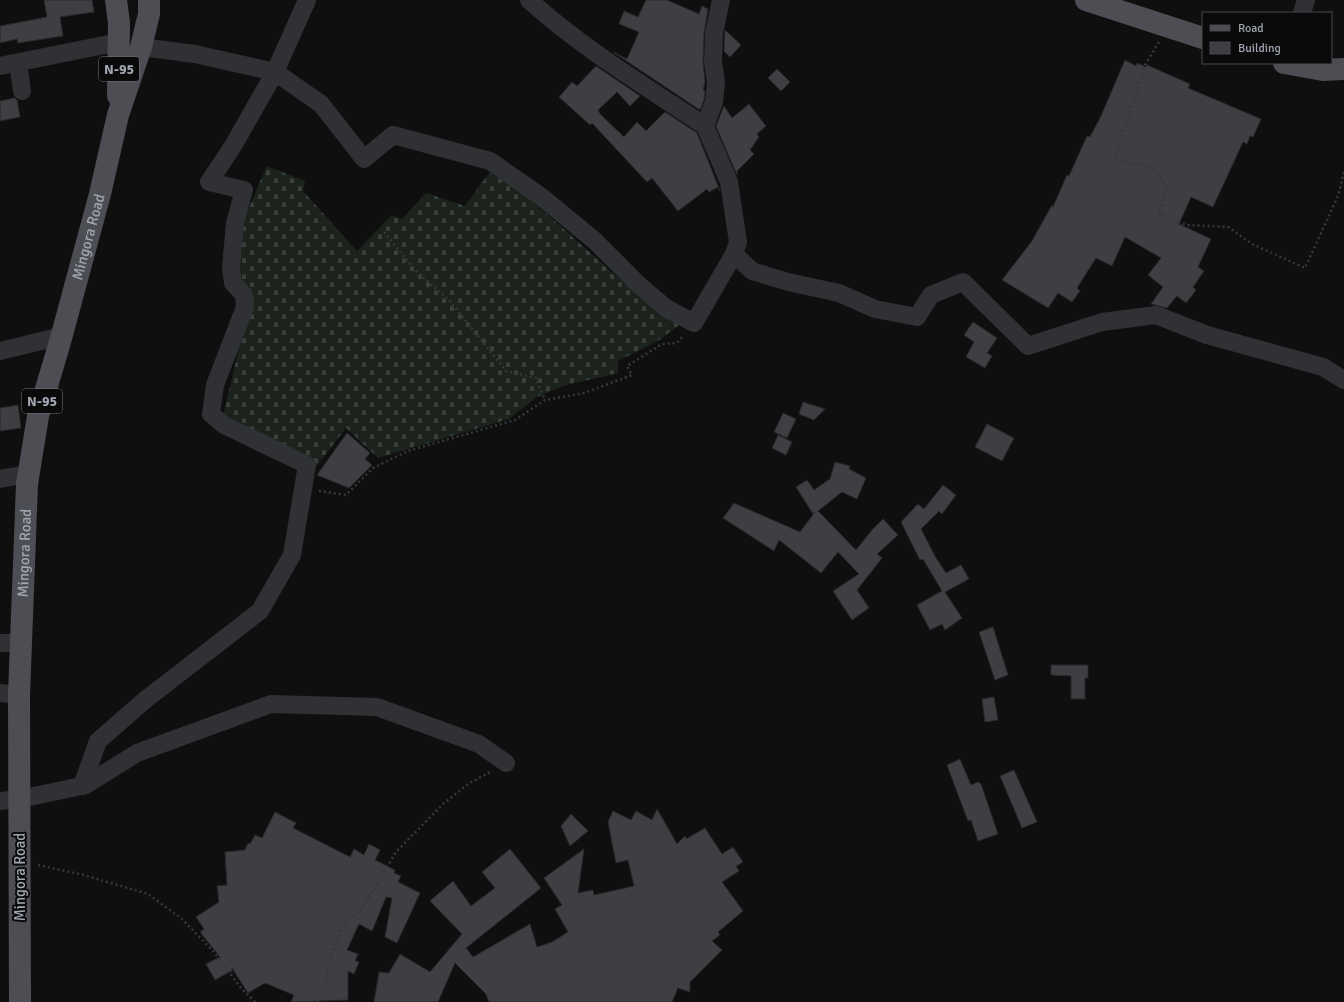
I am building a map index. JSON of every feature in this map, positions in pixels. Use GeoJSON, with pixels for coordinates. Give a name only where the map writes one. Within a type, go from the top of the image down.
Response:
{"type":"FeatureCollection","features":[{"type":"Feature","properties":{"kind":"main road","name":"N-95"},"geometry":{"type":"LineString","coordinates":[[116,0],[119,23],[118,115]]}},
{"type":"Feature","properties":{"kind":"main road"},"geometry":{"type":"LineString","coordinates":[[118,115],[141,47],[149,14],[149,0]]}},
{"type":"Feature","properties":{"kind":"main road"},"geometry":{"type":"LineString","coordinates":[[1086,0],[1117,5],[1169,28],[1202,38]]}},
{"type":"Feature","properties":{"kind":"main road"},"geometry":{"type":"LineString","coordinates":[[1291,64],[1323,70],[1344,70]]}},
{"type":"Feature","properties":{"kind":"main road","name":"Mingora Road"},"geometry":{"type":"LineString","coordinates":[[20,1002],[20,860],[10,800],[10,643],[28,474],[38,416],[62,336],[100,194],[118,115]]}},
{"type":"Feature","properties":{"kind":"street"},"geometry":{"type":"LineString","coordinates":[[82,786],[98,741],[145,700],[260,611],[292,555],[307,466],[224,425],[211,414],[215,385],[245,307],[244,295],[233,283],[231,268],[235,223],[244,190],[209,182],[233,146],[275,72],[307,0]]}},
{"type":"Feature","properties":{"kind":"street"},"geometry":{"type":"LineString","coordinates":[[141,47],[195,54],[275,72],[321,104],[364,159],[393,135],[490,161],[543,198],[595,241],[638,284],[666,308],[694,323],[734,254],[738,242],[729,182],[705,126],[631,78],[553,22],[528,0]]}},
{"type":"Feature","properties":{"kind":"street"},"geometry":{"type":"LineString","coordinates":[[705,126],[714,102],[716,82],[714,33],[721,0]]}},
{"type":"Feature","properties":{"kind":"street"},"geometry":{"type":"LineString","coordinates":[[1302,12],[1306,0]]}},
{"type":"Feature","properties":{"kind":"street"},"geometry":{"type":"LineString","coordinates":[[0,66],[119,42]]}},
{"type":"Feature","properties":{"kind":"street"},"geometry":{"type":"LineString","coordinates":[[18,62],[22,91]]}},
{"type":"Feature","properties":{"kind":"street"},"geometry":{"type":"LineString","coordinates":[[734,254],[752,270],[788,282],[839,293],[875,309],[917,317],[931,295],[963,282],[1028,346],[1102,322],[1156,315],[1207,336],[1323,367],[1344,380]]}},
{"type":"Feature","properties":{"kind":"street"},"geometry":{"type":"LineString","coordinates":[[0,351],[62,336]]}},
{"type":"Feature","properties":{"kind":"street"},"geometry":{"type":"LineString","coordinates":[[0,479],[28,474]]}},
{"type":"Feature","properties":{"kind":"street"},"geometry":{"type":"LineString","coordinates":[[10,800],[82,786],[137,753],[271,704],[377,707],[479,744],[506,763]]}},
{"type":"Feature","properties":{"kind":"path"},"geometry":{"type":"LineString","coordinates":[[1169,28],[1145,65],[1115,156],[1119,160],[1149,167],[1161,179],[1167,189],[1159,211],[1160,214],[1186,225],[1228,227],[1252,244],[1305,268],[1338,196],[1344,172]]}},
{"type":"Feature","properties":{"kind":"path"},"geometry":{"type":"LineString","coordinates":[[384,232],[416,271],[449,300],[506,370],[536,378],[545,400]]}},
{"type":"Feature","properties":{"kind":"path"},"geometry":{"type":"LineString","coordinates":[[303,488],[346,495],[373,468],[408,452],[515,420],[545,400],[584,393],[632,375],[627,366],[662,344],[677,343],[694,323]]}},
{"type":"Feature","properties":{"kind":"path"},"geometry":{"type":"LineString","coordinates":[[317,1002],[327,980],[327,967],[337,939],[346,922],[357,914],[365,904],[396,852],[444,804],[468,784],[506,763]]}},
{"type":"Feature","properties":{"kind":"path"},"geometry":{"type":"LineString","coordinates":[[20,860],[84,875],[148,894],[182,919],[214,952],[240,987],[255,1002]]}},
{"type":"Feature","properties":{"kind":"green space"},"geometry":{"type":"Polygon","coordinates":[[[267,166],[305,181],[303,191],[357,251],[392,215],[402,219],[426,193],[465,206],[489,173],[520,190],[623,282],[682,323],[658,341],[618,361],[618,373],[563,386],[537,397],[509,419],[378,458],[346,428],[316,467],[223,416],[251,297],[240,276],[243,221],[267,166]]]}},
{"type":"Feature","properties":{"kind":"building"},"geometry":{"type":"Polygon","coordinates":[[[44,0],[92,0],[94,12],[60,17],[63,36],[18,43],[17,39],[0,43],[0,26],[47,17],[44,0]]]}},
{"type":"Feature","properties":{"kind":"building"},"geometry":{"type":"Polygon","coordinates":[[[646,0],[667,0],[699,14],[702,6],[708,9],[704,33],[703,62],[705,82],[703,90],[705,91],[704,100],[700,110],[613,52],[627,59],[639,32],[619,24],[624,11],[638,17],[646,0]]]}},
{"type":"Feature","properties":{"kind":"building"},"geometry":{"type":"Polygon","coordinates":[[[725,30],[741,45],[730,57],[724,51],[725,30]]]}},
{"type":"Feature","properties":{"kind":"building"},"geometry":{"type":"Polygon","coordinates":[[[1125,60],[1136,66],[1137,63],[1146,67],[1147,65],[1190,84],[1188,88],[1261,119],[1253,137],[1250,136],[1247,144],[1243,142],[1213,207],[1191,197],[1179,224],[1211,239],[1198,267],[1204,271],[1193,287],[1196,290],[1186,303],[1177,296],[1167,308],[1151,304],[1163,287],[1148,275],[1161,258],[1125,237],[1112,266],[1096,258],[1077,288],[1080,291],[1072,302],[1058,293],[1048,308],[1002,280],[1032,241],[1052,205],[1053,207],[1087,136],[1090,137],[1101,116],[1125,60]]]}},
{"type":"Feature","properties":{"kind":"building"},"geometry":{"type":"Polygon","coordinates":[[[596,66],[640,96],[630,106],[617,92],[598,110],[600,114],[624,137],[637,122],[646,131],[665,112],[697,133],[720,191],[718,187],[709,192],[707,189],[678,211],[652,178],[647,182],[592,123],[590,125],[559,97],[572,82],[577,86],[596,66]]]}},
{"type":"Feature","properties":{"kind":"building"},"geometry":{"type":"Polygon","coordinates":[[[777,69],[790,82],[781,91],[768,78],[777,69]]]}},
{"type":"Feature","properties":{"kind":"building"},"geometry":{"type":"Polygon","coordinates":[[[15,98],[17,100],[20,117],[0,121],[0,101],[15,98]]]}},
{"type":"Feature","properties":{"kind":"building"},"geometry":{"type":"Polygon","coordinates":[[[749,104],[766,126],[757,134],[759,137],[750,150],[754,154],[737,171],[737,175],[716,126],[724,106],[732,118],[749,104]]]}},
{"type":"Feature","properties":{"kind":"building"},"geometry":{"type":"Polygon","coordinates":[[[973,322],[997,338],[987,353],[992,356],[985,368],[966,357],[974,342],[964,335],[973,322]]]}},
{"type":"Feature","properties":{"kind":"building"},"geometry":{"type":"Polygon","coordinates":[[[803,402],[825,409],[814,420],[799,414],[803,402]]]}},
{"type":"Feature","properties":{"kind":"building"},"geometry":{"type":"Polygon","coordinates":[[[18,405],[21,428],[0,431],[0,408],[18,405]]]}},
{"type":"Feature","properties":{"kind":"building"},"geometry":{"type":"Polygon","coordinates":[[[783,413],[796,419],[787,438],[774,432],[783,413]]]}},
{"type":"Feature","properties":{"kind":"building"},"geometry":{"type":"Polygon","coordinates":[[[987,424],[1014,438],[1002,461],[975,447],[987,424]]]}},
{"type":"Feature","properties":{"kind":"building"},"geometry":{"type":"Polygon","coordinates":[[[347,433],[370,453],[365,459],[372,465],[349,488],[317,475],[347,433]]]}},
{"type":"Feature","properties":{"kind":"building"},"geometry":{"type":"Polygon","coordinates":[[[778,435],[792,442],[786,455],[772,448],[778,435]]]}},
{"type":"Feature","properties":{"kind":"building"},"geometry":{"type":"Polygon","coordinates":[[[835,462],[850,466],[849,469],[866,478],[857,499],[842,492],[818,511],[856,550],[883,519],[898,535],[877,554],[882,558],[857,590],[869,608],[852,620],[833,591],[859,574],[838,552],[821,573],[779,540],[774,551],[723,518],[734,503],[800,532],[815,512],[813,514],[796,487],[807,480],[814,490],[830,479],[835,462]]]}},
{"type":"Feature","properties":{"kind":"building"},"geometry":{"type":"Polygon","coordinates":[[[943,485],[956,495],[942,514],[939,511],[921,529],[936,558],[946,573],[961,565],[969,579],[945,592],[962,618],[945,630],[942,624],[930,630],[917,605],[942,591],[923,559],[920,560],[901,522],[918,504],[924,509],[943,485]]]}},
{"type":"Feature","properties":{"kind":"building"},"geometry":{"type":"Polygon","coordinates":[[[993,627],[1008,675],[995,680],[979,632],[993,627]]]}},
{"type":"Feature","properties":{"kind":"building"},"geometry":{"type":"Polygon","coordinates":[[[1051,665],[1088,665],[1088,678],[1085,678],[1085,699],[1071,699],[1071,676],[1051,675],[1051,665]]]}},
{"type":"Feature","properties":{"kind":"building"},"geometry":{"type":"Polygon","coordinates":[[[994,697],[998,720],[985,722],[982,699],[994,697]]]}},
{"type":"Feature","properties":{"kind":"building"},"geometry":{"type":"Polygon","coordinates":[[[960,759],[971,785],[978,782],[981,784],[998,834],[978,841],[971,820],[968,821],[947,765],[960,759]]]}},
{"type":"Feature","properties":{"kind":"building"},"geometry":{"type":"Polygon","coordinates":[[[1014,770],[1037,822],[1022,828],[1000,776],[1014,770]]]}},
{"type":"Feature","properties":{"kind":"building"},"geometry":{"type":"Polygon","coordinates":[[[657,809],[677,844],[685,836],[686,839],[705,828],[722,854],[733,847],[743,862],[736,866],[739,871],[722,882],[743,911],[718,932],[720,935],[712,941],[722,950],[690,982],[690,992],[678,988],[672,1002],[489,1002],[486,994],[455,963],[438,1002],[374,1002],[379,972],[389,973],[400,954],[430,972],[462,934],[430,901],[453,881],[471,906],[495,888],[482,872],[510,849],[541,888],[466,948],[473,957],[530,924],[537,947],[552,942],[568,932],[555,909],[562,905],[544,878],[584,849],[578,893],[593,890],[594,895],[634,886],[628,860],[616,863],[608,822],[613,811],[631,820],[636,811],[652,820],[657,809]]]}},
{"type":"Feature","properties":{"kind":"building"},"geometry":{"type":"Polygon","coordinates":[[[275,812],[296,823],[293,828],[350,857],[354,849],[364,855],[369,844],[380,850],[375,860],[395,870],[394,873],[401,876],[398,882],[420,893],[397,943],[385,937],[392,898],[386,897],[372,931],[359,924],[347,950],[358,954],[355,961],[359,962],[354,974],[348,971],[348,1000],[291,1002],[294,995],[265,983],[248,993],[232,968],[232,973],[231,971],[215,980],[206,964],[220,957],[200,932],[204,929],[196,917],[219,902],[217,886],[227,885],[225,852],[245,850],[248,843],[250,844],[255,835],[262,838],[275,812]]]}},
{"type":"Feature","properties":{"kind":"building"},"geometry":{"type":"Polygon","coordinates":[[[571,814],[588,831],[570,846],[561,826],[571,814]]]}}]}
